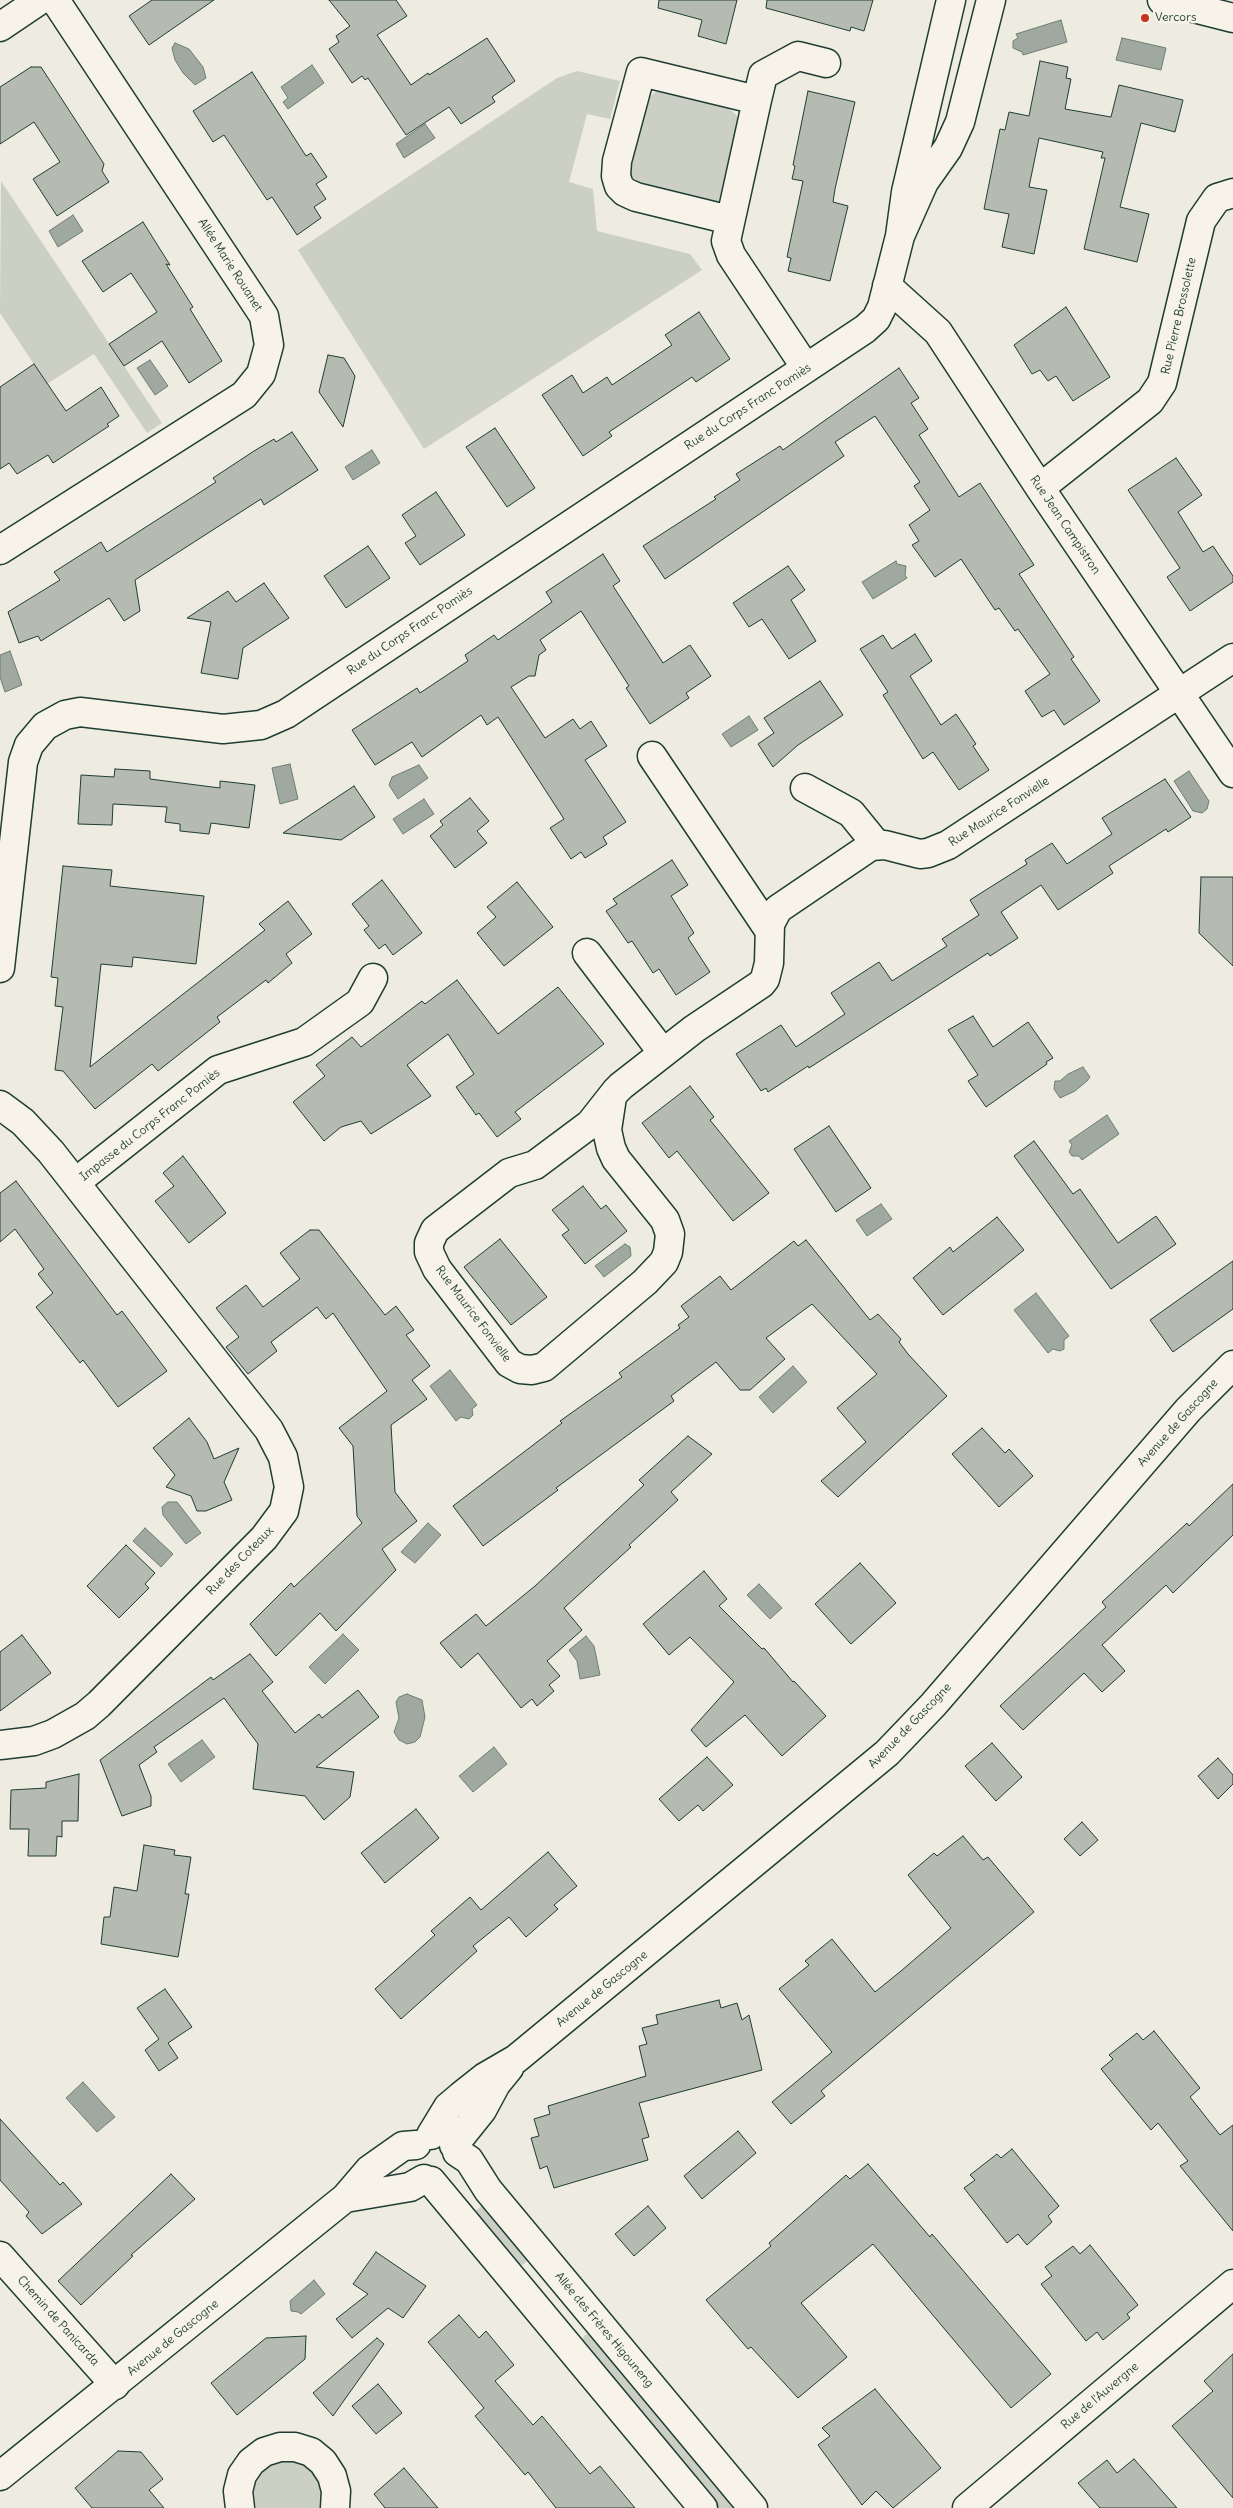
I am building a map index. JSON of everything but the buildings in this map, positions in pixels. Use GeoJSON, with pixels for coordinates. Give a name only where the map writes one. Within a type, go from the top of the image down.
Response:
{"type":"FeatureCollection","features":[{"type":"Feature","properties":{"kind":"street"},"geometry":{"type":"LineString","coordinates":[[0,27],[40,0]]}},
{"type":"Feature","properties":{"kind":"street","name":"Allée Marie Rouanet"},"geometry":{"type":"LineString","coordinates":[[0,550],[244,396],[261,374],[269,345],[264,316],[55,0]]}},
{"type":"Feature","properties":{"kind":"street","name":"Rue du Corps Franc Pomiès"},"geometry":{"type":"LineString","coordinates":[[0,968],[23,762],[29,745],[45,726],[65,715],[80,712],[223,729],[261,725],[286,714],[866,329],[876,319],[882,307],[900,236],[906,192],[951,0]]}},
{"type":"Feature","properties":{"kind":"street","name":"Rue du Corps Franc Pomiès"},"geometry":{"type":"LineString","coordinates":[[900,236],[924,182],[948,148],[960,122],[991,0]]}},
{"type":"Feature","properties":{"kind":"street"},"geometry":{"type":"LineString","coordinates":[[1162,0],[1233,18]]}},
{"type":"Feature","properties":{"kind":"street"},"geometry":{"type":"LineString","coordinates":[[806,368],[731,255],[726,241],[763,75],[798,56],[826,62]]}},
{"type":"Feature","properties":{"kind":"street"},"geometry":{"type":"LineString","coordinates":[[730,220],[625,192],[619,186],[616,176],[618,161],[642,72],[757,100]]}},
{"type":"Feature","properties":{"kind":"street","name":"Rue Pierre Brossolette"},"geometry":{"type":"LineString","coordinates":[[1040,488],[1150,401],[1162,383],[1201,221],[1217,198],[1233,193]]}},
{"type":"Feature","properties":{"kind":"street","name":"Rue Jean Campistron"},"geometry":{"type":"LineString","coordinates":[[887,286],[938,332],[1040,488],[1233,774]]}},
{"type":"Feature","properties":{"kind":"street"},"geometry":{"type":"LineString","coordinates":[[1178,692],[1233,658]]}},
{"type":"Feature","properties":{"kind":"street","name":"Rue Maurice Fonvielle"},"geometry":{"type":"LineString","coordinates":[[612,1097],[606,1130],[610,1148],[616,1159],[665,1220],[670,1234],[668,1252],[664,1262],[645,1282],[544,1367],[532,1370],[520,1369],[508,1363],[436,1269],[429,1252],[431,1236],[440,1225],[509,1173],[535,1165],[590,1124],[612,1097],[621,1086],[662,1053],[761,984],[765,979],[769,962],[771,919],[778,909],[867,849],[876,845],[894,846],[920,854],[948,845],[1178,692]]}},
{"type":"Feature","properties":{"kind":"street"},"geometry":{"type":"LineString","coordinates":[[652,756],[769,930]]}},
{"type":"Feature","properties":{"kind":"street"},"geometry":{"type":"LineString","coordinates":[[805,788],[851,813],[876,845]]}},
{"type":"Feature","properties":{"kind":"street"},"geometry":{"type":"LineString","coordinates":[[587,953],[662,1053]]}},
{"type":"Feature","properties":{"kind":"street","name":"Impasse du Corps Franc Pomiès"},"geometry":{"type":"LineString","coordinates":[[76,1182],[218,1070],[304,1042],[360,1002],[374,978]]}},
{"type":"Feature","properties":{"kind":"street"},"geometry":{"type":"LineString","coordinates":[[0,1105],[23,1122],[76,1182]]}},
{"type":"Feature","properties":{"kind":"street","name":"Rue des Coteaux"},"geometry":{"type":"LineString","coordinates":[[0,1745],[34,1741],[53,1734],[85,1716],[264,1538],[284,1512],[288,1500],[288,1471],[278,1443],[152,1283],[76,1182]]}},
{"type":"Feature","properties":{"kind":"street","name":"Avenue de Gascogne"},"geometry":{"type":"LineString","coordinates":[[0,2476],[345,2198],[369,2170],[390,2153],[403,2146],[439,2144],[482,2110],[496,2084],[516,2059],[887,1753],[933,1704],[1188,1410],[1233,1365]]}},
{"type":"Feature","properties":{"kind":"street"},"geometry":{"type":"LineString","coordinates":[[428,2180],[442,2180],[452,2174],[458,2164],[439,2144],[412,2154],[412,2164],[416,2172],[428,2180],[703,2508]]}},
{"type":"Feature","properties":{"kind":"street","name":"Allée des Frères Higouneng"},"geometry":{"type":"LineString","coordinates":[[439,2144],[469,2160],[488,2190],[753,2508]]}},
{"type":"Feature","properties":{"kind":"street","name":"Avenue de Gascogne"},"geometry":{"type":"LineString","coordinates":[[345,2198],[410,2187],[428,2180]]}},
{"type":"Feature","properties":{"kind":"street","name":"Chemin de Panicarda"},"geometry":{"type":"LineString","coordinates":[[0,2256],[115,2385]]}},
{"type":"Feature","properties":{"kind":"street","name":"Rue de l'Auvergne"},"geometry":{"type":"LineString","coordinates":[[967,2508],[1233,2284]]}},
{"type":"Feature","properties":{"kind":"street"},"geometry":{"type":"LineString","coordinates":[[240,2508],[238,2491],[242,2475],[251,2462],[264,2452],[280,2446],[295,2447],[311,2452],[324,2462],[332,2476],[336,2491],[335,2508]]}},
{"type":"Feature","properties":{"kind":"shaded area"},"geometry":{"type":"Polygon","coordinates":[[[1061,20],[1067,42],[1023,55],[1022,52],[1013,48],[1013,41],[1018,38],[1016,34],[1061,20]]]}},
{"type":"Feature","properties":{"kind":"shaded area"},"geometry":{"type":"Polygon","coordinates":[[[1122,38],[1166,48],[1161,70],[1116,60],[1122,38]]]}},
{"type":"Feature","properties":{"kind":"shaded area"},"geometry":{"type":"Polygon","coordinates":[[[175,43],[189,49],[203,67],[206,78],[195,85],[183,73],[175,60],[172,48],[175,43]]]}},
{"type":"Feature","properties":{"kind":"shaded area"},"geometry":{"type":"Polygon","coordinates":[[[312,65],[324,83],[288,109],[283,102],[288,98],[281,87],[312,65]]]}},
{"type":"Feature","properties":{"kind":"shaded area"},"geometry":{"type":"Polygon","coordinates":[[[577,71],[620,81],[610,119],[587,114],[569,182],[593,189],[597,231],[690,254],[702,270],[424,449],[298,250],[557,78],[577,71]]]}},
{"type":"Feature","properties":{"kind":"shaded area"},"geometry":{"type":"Polygon","coordinates":[[[657,91],[728,107],[737,116],[739,121],[721,203],[641,183],[630,175],[628,170],[647,99],[657,91]]]}},
{"type":"Feature","properties":{"kind":"shaded area"},"geometry":{"type":"Polygon","coordinates":[[[425,124],[435,138],[404,158],[396,144],[425,124]]]}},
{"type":"Feature","properties":{"kind":"shaded area"},"geometry":{"type":"Polygon","coordinates":[[[1,181],[162,423],[147,433],[94,354],[47,384],[0,313],[1,181]]]}},
{"type":"Feature","properties":{"kind":"shaded area"},"geometry":{"type":"Polygon","coordinates":[[[73,215],[83,231],[58,247],[49,231],[73,215]]]}},
{"type":"Feature","properties":{"kind":"shaded area"},"geometry":{"type":"Polygon","coordinates":[[[150,360],[168,386],[155,395],[137,368],[150,360]]]}},
{"type":"Feature","properties":{"kind":"shaded area"},"geometry":{"type":"Polygon","coordinates":[[[372,450],[380,463],[353,480],[345,467],[372,450]]]}},
{"type":"Feature","properties":{"kind":"shaded area"},"geometry":{"type":"Polygon","coordinates":[[[896,561],[897,564],[906,566],[905,575],[907,578],[873,599],[862,582],[896,561]]]}},
{"type":"Feature","properties":{"kind":"shaded area"},"geometry":{"type":"Polygon","coordinates":[[[10,651],[22,685],[5,692],[0,677],[0,655],[10,651]]]}},
{"type":"Feature","properties":{"kind":"shaded area"},"geometry":{"type":"Polygon","coordinates":[[[749,716],[758,730],[731,747],[722,734],[749,716]]]}},
{"type":"Feature","properties":{"kind":"shaded area"},"geometry":{"type":"Polygon","coordinates":[[[290,764],[298,799],[280,804],[272,768],[290,764]]]}},
{"type":"Feature","properties":{"kind":"shaded area"},"geometry":{"type":"Polygon","coordinates":[[[419,765],[428,778],[398,799],[389,785],[392,777],[419,765]]]}},
{"type":"Feature","properties":{"kind":"shaded area"},"geometry":{"type":"Polygon","coordinates":[[[1189,771],[1209,801],[1207,809],[1202,813],[1193,811],[1174,781],[1189,771]]]}},
{"type":"Feature","properties":{"kind":"shaded area"},"geometry":{"type":"Polygon","coordinates":[[[424,799],[434,814],[403,834],[393,819],[424,799]]]}},
{"type":"Feature","properties":{"kind":"shaded area"},"geometry":{"type":"Polygon","coordinates":[[[1083,1067],[1090,1077],[1075,1091],[1060,1098],[1054,1089],[1055,1081],[1060,1081],[1068,1074],[1083,1067]]]}},
{"type":"Feature","properties":{"kind":"shaded area"},"geometry":{"type":"Polygon","coordinates":[[[1107,1115],[1119,1134],[1082,1160],[1079,1156],[1072,1156],[1069,1152],[1072,1145],[1069,1141],[1107,1115]]]}},
{"type":"Feature","properties":{"kind":"shaded area"},"geometry":{"type":"Polygon","coordinates":[[[881,1204],[892,1219],[867,1236],[856,1220],[881,1204]]]}},
{"type":"Feature","properties":{"kind":"shaded area"},"geometry":{"type":"Polygon","coordinates":[[[625,1244],[630,1247],[631,1256],[604,1277],[595,1266],[625,1244]]]}},
{"type":"Feature","properties":{"kind":"shaded area"},"geometry":{"type":"Polygon","coordinates":[[[1036,1293],[1069,1336],[1064,1340],[1064,1349],[1060,1351],[1053,1349],[1048,1353],[1014,1310],[1036,1293]]]}},
{"type":"Feature","properties":{"kind":"shaded area"},"geometry":{"type":"Polygon","coordinates":[[[793,1366],[807,1382],[773,1413],[759,1397],[793,1366]]]}},
{"type":"Feature","properties":{"kind":"shaded area"},"geometry":{"type":"Polygon","coordinates":[[[450,1370],[477,1405],[472,1409],[473,1415],[469,1419],[461,1417],[456,1421],[430,1386],[450,1370]]]}},
{"type":"Feature","properties":{"kind":"shaded area"},"geometry":{"type":"Polygon","coordinates":[[[168,1502],[177,1502],[201,1533],[186,1544],[163,1515],[162,1507],[168,1502]]]}},
{"type":"Feature","properties":{"kind":"shaded area"},"geometry":{"type":"Polygon","coordinates":[[[428,1523],[441,1535],[415,1563],[401,1552],[428,1523]]]}},
{"type":"Feature","properties":{"kind":"shaded area"},"geometry":{"type":"Polygon","coordinates":[[[145,1528],[173,1554],[161,1567],[133,1541],[145,1528]]]}},
{"type":"Feature","properties":{"kind":"shaded area"},"geometry":{"type":"Polygon","coordinates":[[[759,1584],[782,1608],[770,1619],[747,1595],[759,1584]]]}},
{"type":"Feature","properties":{"kind":"shaded area"},"geometry":{"type":"Polygon","coordinates":[[[343,1634],[359,1650],[325,1684],[309,1667],[343,1634]]]}},
{"type":"Feature","properties":{"kind":"shaded area"},"geometry":{"type":"Polygon","coordinates":[[[586,1636],[594,1646],[600,1675],[580,1679],[577,1661],[569,1650],[586,1636]]]}},
{"type":"Feature","properties":{"kind":"shaded area"},"geometry":{"type":"Polygon","coordinates":[[[407,1694],[422,1700],[425,1717],[420,1737],[415,1742],[407,1744],[399,1740],[394,1732],[399,1718],[396,1702],[399,1697],[407,1694]]]}},
{"type":"Feature","properties":{"kind":"shaded area"},"geometry":{"type":"Polygon","coordinates":[[[202,1740],[215,1757],[181,1782],[168,1764],[202,1740]]]}},
{"type":"Feature","properties":{"kind":"shaded area"},"geometry":{"type":"Polygon","coordinates":[[[494,1747],[507,1764],[473,1792],[459,1776],[494,1747]]]}},
{"type":"Feature","properties":{"kind":"shaded area"},"geometry":{"type":"Polygon","coordinates":[[[83,2082],[115,2117],[97,2132],[66,2098],[83,2082]]]}},
{"type":"Feature","properties":{"kind":"shaded area"},"geometry":{"type":"Polygon","coordinates":[[[485,2203],[526,2254],[528,2260],[524,2264],[519,2265],[472,2214],[485,2203]]]}},
{"type":"Feature","properties":{"kind":"shaded area"},"geometry":{"type":"Polygon","coordinates":[[[314,2280],[325,2294],[301,2314],[291,2311],[290,2301],[314,2280]]]}},
{"type":"Feature","properties":{"kind":"shaded area"},"geometry":{"type":"Polygon","coordinates":[[[593,2333],[746,2508],[713,2508],[581,2341],[585,2335],[593,2333]]]}},
{"type":"Feature","properties":{"kind":"shaded area"},"geometry":{"type":"Polygon","coordinates":[[[283,2460],[295,2460],[307,2464],[316,2473],[322,2483],[323,2496],[321,2508],[256,2508],[253,2494],[255,2482],[261,2471],[271,2464],[283,2460]]]}},
{"type":"Feature","properties":{"kind":"place","name":"Vercors"},"geometry":{"type":"Point","coordinates":[1145,18]}}]}
